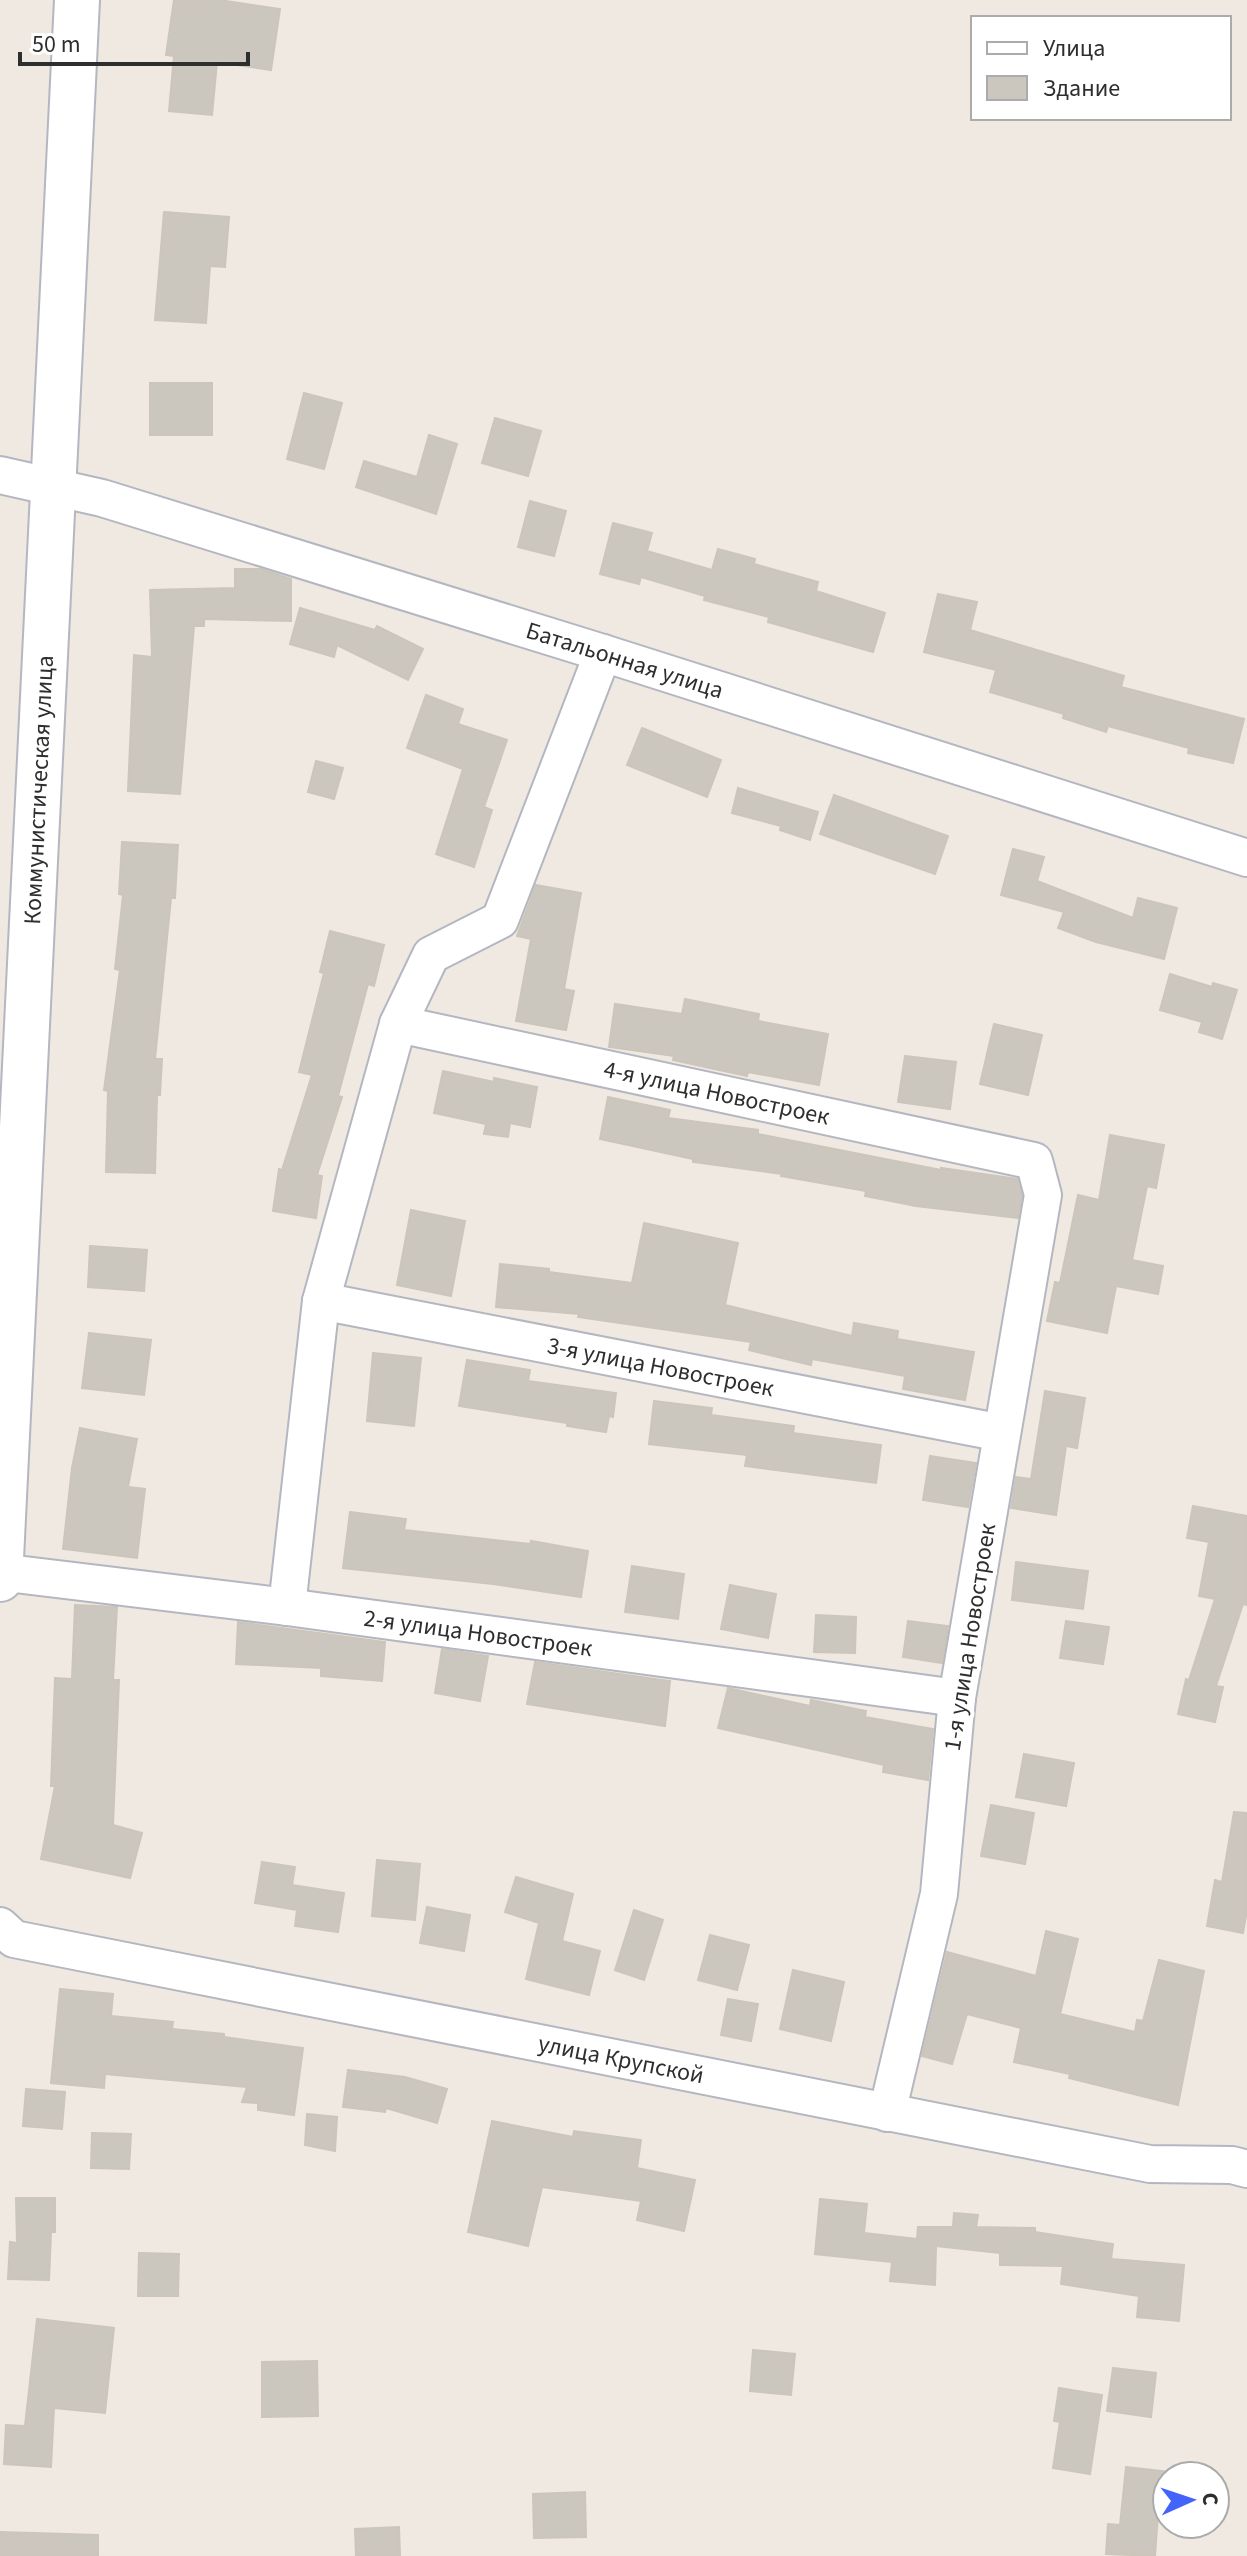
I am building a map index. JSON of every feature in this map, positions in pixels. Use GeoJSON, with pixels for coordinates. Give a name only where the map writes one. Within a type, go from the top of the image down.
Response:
{"type":"FeatureCollection","features":[{"type":"Feature","properties":{"kind":"main road","name":"Коммунистическая улица"},"geometry":{"type":"LineString","coordinates":[[0,1579],[77,0]]}},
{"type":"Feature","properties":{"kind":"street","name":"Батальонная улица"},"geometry":{"type":"LineString","coordinates":[[0,475],[117,503],[603,653],[1247,858]]}},
{"type":"Feature","properties":{"kind":"street"},"geometry":{"type":"LineString","coordinates":[[287,1607],[321,1301],[398,1024],[431,955],[500,920],[603,653]]}},
{"type":"Feature","properties":{"kind":"street","name":"4-я улица Новостроек"},"geometry":{"type":"LineString","coordinates":[[398,1024],[1034,1161]]}},
{"type":"Feature","properties":{"kind":"street","name":"1-я улица Новостроек"},"geometry":{"type":"LineString","coordinates":[[887,2113],[939,1894],[957,1698],[1043,1195],[1034,1161]]}},
{"type":"Feature","properties":{"kind":"street","name":"3-я улица Новостроек"},"geometry":{"type":"LineString","coordinates":[[321,1301],[1002,1433]]}},
{"type":"Feature","properties":{"kind":"street","name":"2-я улица Новостроек"},"geometry":{"type":"LineString","coordinates":[[0,1572],[287,1607],[957,1698]]}},
{"type":"Feature","properties":{"kind":"street","name":"улица Крупской"},"geometry":{"type":"LineString","coordinates":[[0,1926],[14,1939],[887,2113],[1150,2164],[1232,2165],[1247,2169]]}},
{"type":"Feature","properties":{"kind":"building"},"geometry":{"type":"Polygon","coordinates":[[[174,0],[219,0],[280,9],[271,70],[217,62],[212,115],[169,111],[174,56],[166,55],[174,0]]]}},
{"type":"Feature","properties":{"kind":"building"},"geometry":{"type":"Polygon","coordinates":[[[164,212],[229,217],[225,267],[210,266],[206,323],[155,320],[164,212]]]}},
{"type":"Feature","properties":{"kind":"building"},"geometry":{"type":"Polygon","coordinates":[[[150,383],[212,383],[212,435],[150,435],[150,383]]]}},
{"type":"Feature","properties":{"kind":"building"},"geometry":{"type":"Polygon","coordinates":[[[304,393],[342,403],[324,469],[287,459],[304,393]]]}},
{"type":"Feature","properties":{"kind":"building"},"geometry":{"type":"Polygon","coordinates":[[[495,418],[541,431],[528,476],[482,463],[495,418]]]}},
{"type":"Feature","properties":{"kind":"building"},"geometry":{"type":"Polygon","coordinates":[[[429,435],[457,444],[436,514],[356,487],[364,461],[417,477],[429,435]]]}},
{"type":"Feature","properties":{"kind":"building"},"geometry":{"type":"Polygon","coordinates":[[[530,501],[566,511],[554,556],[518,547],[530,501]]]}},
{"type":"Feature","properties":{"kind":"building"},"geometry":{"type":"Polygon","coordinates":[[[613,523],[652,533],[647,551],[712,570],[718,549],[755,559],[754,564],[818,582],[816,591],[885,613],[873,652],[768,622],[769,617],[704,600],[705,596],[641,577],[639,584],[600,574],[613,523]]]}},
{"type":"Feature","properties":{"kind":"building"},"geometry":{"type":"Polygon","coordinates":[[[235,569],[261,569],[291,579],[291,621],[204,619],[204,626],[194,626],[180,794],[128,791],[134,655],[152,657],[150,590],[235,588],[235,569]]]}},
{"type":"Feature","properties":{"kind":"building"},"geometry":{"type":"Polygon","coordinates":[[[938,594],[977,602],[970,630],[1124,676],[1121,687],[1244,719],[1233,763],[1188,753],[1189,748],[1108,726],[1106,732],[1063,718],[1064,714],[990,692],[996,670],[924,652],[938,594]]]}},
{"type":"Feature","properties":{"kind":"building"},"geometry":{"type":"Polygon","coordinates":[[[300,608],[375,630],[377,626],[423,649],[408,680],[337,645],[334,657],[290,644],[300,608]]]}},
{"type":"Feature","properties":{"kind":"building"},"geometry":{"type":"Polygon","coordinates":[[[426,695],[463,709],[458,724],[507,740],[484,807],[492,810],[474,867],[436,854],[463,769],[407,748],[426,695]]]}},
{"type":"Feature","properties":{"kind":"building"},"geometry":{"type":"Polygon","coordinates":[[[642,728],[721,760],[707,797],[627,765],[642,728]]]}},
{"type":"Feature","properties":{"kind":"building"},"geometry":{"type":"Polygon","coordinates":[[[316,761],[343,768],[334,799],[308,792],[316,761]]]}},
{"type":"Feature","properties":{"kind":"building"},"geometry":{"type":"Polygon","coordinates":[[[738,788],[818,812],[810,840],[780,830],[781,826],[732,813],[738,788]]]}},
{"type":"Feature","properties":{"kind":"building"},"geometry":{"type":"Polygon","coordinates":[[[834,795],[948,836],[935,874],[820,834],[834,795]]]}},
{"type":"Feature","properties":{"kind":"building"},"geometry":{"type":"Polygon","coordinates":[[[122,842],[178,845],[175,898],[171,898],[155,1059],[162,1059],[160,1095],[157,1095],[155,1173],[106,1172],[108,1091],[104,1090],[120,970],[115,969],[123,895],[119,894],[122,842]]]}},
{"type":"Feature","properties":{"kind":"building"},"geometry":{"type":"Polygon","coordinates":[[[1013,849],[1044,857],[1037,881],[1133,918],[1138,898],[1177,908],[1164,959],[1096,942],[1058,928],[1064,912],[1001,895],[1013,849]]]}},
{"type":"Feature","properties":{"kind":"building"},"geometry":{"type":"Polygon","coordinates":[[[536,885],[581,893],[564,989],[574,991],[566,1030],[516,1021],[531,939],[517,936],[536,885]]]}},
{"type":"Feature","properties":{"kind":"building"},"geometry":{"type":"Polygon","coordinates":[[[330,931],[384,945],[374,986],[368,984],[338,1096],[342,1097],[317,1175],[322,1176],[316,1218],[273,1211],[279,1169],[282,1170],[312,1075],[299,1072],[324,973],[320,972],[330,931]]]}},
{"type":"Feature","properties":{"kind":"building"},"geometry":{"type":"Polygon","coordinates":[[[1170,974],[1212,987],[1213,983],[1237,990],[1222,1039],[1199,1032],[1202,1022],[1160,1010],[1170,974]]]}},
{"type":"Feature","properties":{"kind":"building"},"geometry":{"type":"Polygon","coordinates":[[[685,999],[759,1014],[758,1021],[828,1034],[819,1085],[748,1072],[747,1076],[673,1060],[674,1056],[609,1047],[615,1004],[682,1014],[685,999]]]}},
{"type":"Feature","properties":{"kind":"building"},"geometry":{"type":"Polygon","coordinates":[[[994,1024],[1042,1035],[1028,1095],[980,1084],[994,1024]]]}},
{"type":"Feature","properties":{"kind":"building"},"geometry":{"type":"Polygon","coordinates":[[[905,1056],[956,1062],[950,1109],[898,1102],[905,1056]]]}},
{"type":"Feature","properties":{"kind":"building"},"geometry":{"type":"Polygon","coordinates":[[[443,1071],[537,1087],[530,1127],[510,1123],[508,1137],[484,1134],[486,1124],[434,1113],[443,1071]]]}},
{"type":"Feature","properties":{"kind":"building"},"geometry":{"type":"Polygon","coordinates":[[[608,1097],[670,1110],[668,1118],[758,1130],[758,1134],[941,1170],[1017,1179],[1022,1196],[1018,1218],[916,1206],[865,1196],[866,1191],[782,1174],[693,1162],[693,1159],[600,1139],[608,1097]]]}},
{"type":"Feature","properties":{"kind":"building"},"geometry":{"type":"Polygon","coordinates":[[[1110,1135],[1164,1145],[1156,1188],[1147,1186],[1132,1260],[1163,1266],[1158,1294],[1116,1286],[1107,1333],[1047,1321],[1055,1282],[1060,1283],[1078,1195],[1099,1200],[1110,1135]]]}},
{"type":"Feature","properties":{"kind":"building"},"geometry":{"type":"Polygon","coordinates":[[[411,1210],[465,1221],[451,1296],[397,1285],[411,1210]]]}},
{"type":"Feature","properties":{"kind":"building"},"geometry":{"type":"Polygon","coordinates":[[[644,1223],[738,1243],[725,1305],[852,1336],[854,1323],[898,1331],[897,1339],[974,1352],[965,1400],[903,1389],[905,1376],[812,1359],[811,1365],[749,1350],[751,1342],[578,1317],[579,1314],[496,1307],[500,1264],[632,1283],[644,1223]]]}},
{"type":"Feature","properties":{"kind":"building"},"geometry":{"type":"Polygon","coordinates":[[[90,1246],[147,1250],[144,1291],[88,1287],[90,1246]]]}},
{"type":"Feature","properties":{"kind":"building"},"geometry":{"type":"Polygon","coordinates":[[[89,1333],[151,1340],[144,1395],[82,1388],[89,1333]]]}},
{"type":"Feature","properties":{"kind":"building"},"geometry":{"type":"Polygon","coordinates":[[[373,1353],[421,1358],[414,1426],[367,1421],[373,1353]]]}},
{"type":"Feature","properties":{"kind":"building"},"geometry":{"type":"Polygon","coordinates":[[[467,1360],[530,1370],[528,1381],[616,1393],[613,1417],[609,1416],[606,1432],[459,1406],[467,1360]]]}},
{"type":"Feature","properties":{"kind":"building"},"geometry":{"type":"Polygon","coordinates":[[[1045,1391],[1085,1398],[1077,1448],[1066,1446],[1056,1515],[1011,1508],[1016,1477],[1031,1479],[1045,1391]]]}},
{"type":"Feature","properties":{"kind":"building"},"geometry":{"type":"Polygon","coordinates":[[[654,1401],[712,1408],[711,1415],[794,1426],[793,1433],[881,1445],[876,1483],[745,1466],[747,1455],[649,1444],[654,1401]]]}},
{"type":"Feature","properties":{"kind":"building"},"geometry":{"type":"Polygon","coordinates":[[[80,1428],[137,1439],[128,1487],[145,1489],[137,1558],[63,1549],[80,1428]]]}},
{"type":"Feature","properties":{"kind":"building"},"geometry":{"type":"Polygon","coordinates":[[[930,1456],[976,1463],[968,1507],[923,1500],[930,1456]]]}},
{"type":"Feature","properties":{"kind":"building"},"geometry":{"type":"Polygon","coordinates":[[[1193,1506],[1247,1516],[1247,1605],[1243,1604],[1216,1686],[1223,1687],[1215,1722],[1178,1714],[1186,1679],[1189,1680],[1215,1599],[1199,1596],[1209,1542],[1187,1538],[1193,1506]]]}},
{"type":"Feature","properties":{"kind":"building"},"geometry":{"type":"Polygon","coordinates":[[[350,1512],[406,1519],[404,1530],[530,1544],[531,1541],[588,1551],[581,1597],[343,1568],[350,1512]]]}},
{"type":"Feature","properties":{"kind":"building"},"geometry":{"type":"Polygon","coordinates":[[[1016,1562],[1088,1571],[1083,1609],[1012,1600],[1016,1562]]]}},
{"type":"Feature","properties":{"kind":"building"},"geometry":{"type":"Polygon","coordinates":[[[632,1566],[684,1574],[678,1619],[625,1612],[632,1566]]]}},
{"type":"Feature","properties":{"kind":"building"},"geometry":{"type":"Polygon","coordinates":[[[730,1585],[776,1594],[768,1638],[721,1629],[730,1585]]]}},
{"type":"Feature","properties":{"kind":"building"},"geometry":{"type":"Polygon","coordinates":[[[75,1605],[117,1607],[113,1680],[119,1680],[113,1825],[142,1833],[130,1878],[41,1859],[55,1786],[51,1786],[55,1678],[72,1679],[75,1605]]]}},
{"type":"Feature","properties":{"kind":"building"},"geometry":{"type":"Polygon","coordinates":[[[816,1615],[856,1617],[855,1653],[814,1652],[816,1615]]]}},
{"type":"Feature","properties":{"kind":"building"},"geometry":{"type":"Polygon","coordinates":[[[908,1621],[948,1626],[942,1663],[903,1657],[908,1621]]]}},
{"type":"Feature","properties":{"kind":"building"},"geometry":{"type":"Polygon","coordinates":[[[1066,1621],[1109,1627],[1103,1664],[1060,1658],[1066,1621]]]}},
{"type":"Feature","properties":{"kind":"building"},"geometry":{"type":"Polygon","coordinates":[[[238,1622],[385,1642],[382,1681],[321,1676],[321,1668],[236,1664],[238,1622]]]}},
{"type":"Feature","properties":{"kind":"building"},"geometry":{"type":"Polygon","coordinates":[[[442,1649],[488,1656],[480,1701],[435,1693],[442,1649]]]}},
{"type":"Feature","properties":{"kind":"building"},"geometry":{"type":"Polygon","coordinates":[[[535,1662],[670,1681],[665,1726],[527,1704],[535,1662]]]}},
{"type":"Feature","properties":{"kind":"building"},"geometry":{"type":"Polygon","coordinates":[[[728,1688],[810,1706],[811,1700],[866,1711],[865,1717],[933,1729],[928,1780],[883,1772],[884,1765],[718,1728],[728,1688]]]}},
{"type":"Feature","properties":{"kind":"building"},"geometry":{"type":"Polygon","coordinates":[[[1024,1754],[1074,1763],[1066,1806],[1016,1797],[1024,1754]]]}},
{"type":"Feature","properties":{"kind":"building"},"geometry":{"type":"Polygon","coordinates":[[[991,1805],[1034,1813],[1025,1864],[981,1856],[991,1805]]]}},
{"type":"Feature","properties":{"kind":"building"},"geometry":{"type":"Polygon","coordinates":[[[1234,1812],[1247,1813],[1247,1910],[1243,1933],[1207,1926],[1215,1880],[1222,1882],[1234,1812]]]}},
{"type":"Feature","properties":{"kind":"building"},"geometry":{"type":"Polygon","coordinates":[[[377,1860],[420,1864],[415,1920],[372,1916],[377,1860]]]}},
{"type":"Feature","properties":{"kind":"building"},"geometry":{"type":"Polygon","coordinates":[[[262,1862],[295,1867],[292,1885],[344,1893],[338,1932],[295,1926],[297,1910],[255,1903],[262,1862]]]}},
{"type":"Feature","properties":{"kind":"building"},"geometry":{"type":"Polygon","coordinates":[[[516,1877],[573,1894],[562,1941],[600,1951],[589,1995],[526,1979],[539,1923],[505,1912],[516,1877]]]}},
{"type":"Feature","properties":{"kind":"building"},"geometry":{"type":"Polygon","coordinates":[[[427,1907],[470,1915],[464,1951],[420,1943],[427,1907]]]}},
{"type":"Feature","properties":{"kind":"building"},"geometry":{"type":"Polygon","coordinates":[[[634,1910],[663,1920],[644,1980],[615,1970],[634,1910]]]}},
{"type":"Feature","properties":{"kind":"building"},"geometry":{"type":"Polygon","coordinates":[[[1046,1931],[1078,1939],[1060,2014],[1135,2032],[1137,2020],[1143,2021],[1159,1960],[1204,1971],[1178,2105],[1069,2078],[1070,2074],[1014,2062],[1021,2028],[967,2014],[952,2064],[922,2056],[947,1952],[1036,1976],[1046,1931]]]}},
{"type":"Feature","properties":{"kind":"building"},"geometry":{"type":"Polygon","coordinates":[[[710,1935],[749,1945],[737,1990],[698,1980],[710,1935]]]}},
{"type":"Feature","properties":{"kind":"building"},"geometry":{"type":"Polygon","coordinates":[[[793,1970],[844,1982],[831,2041],[780,2029],[793,1970]]]}},
{"type":"Feature","properties":{"kind":"building"},"geometry":{"type":"Polygon","coordinates":[[[60,1989],[113,1994],[111,2016],[173,2022],[172,2029],[224,2034],[224,2037],[303,2048],[294,2115],[258,2110],[258,2103],[242,2102],[247,2087],[105,2074],[104,2088],[51,2083],[60,1989]]]}},
{"type":"Feature","properties":{"kind":"building"},"geometry":{"type":"Polygon","coordinates":[[[728,1999],[758,2004],[751,2041],[721,2035],[728,1999]]]}},
{"type":"Feature","properties":{"kind":"building"},"geometry":{"type":"Polygon","coordinates":[[[348,2070],[405,2077],[447,2089],[437,2123],[386,2108],[385,2112],[343,2107],[348,2070]]]}},
{"type":"Feature","properties":{"kind":"building"},"geometry":{"type":"Polygon","coordinates":[[[26,2089],[65,2092],[62,2129],[23,2126],[26,2089]]]}},
{"type":"Feature","properties":{"kind":"building"},"geometry":{"type":"Polygon","coordinates":[[[307,2114],[337,2117],[335,2151],[305,2145],[307,2114]]]}},
{"type":"Feature","properties":{"kind":"building"},"geometry":{"type":"Polygon","coordinates":[[[492,2121],[573,2137],[574,2131],[641,2140],[637,2168],[695,2180],[684,2231],[637,2220],[641,2201],[542,2187],[528,2246],[468,2232],[492,2121]]]}},
{"type":"Feature","properties":{"kind":"building"},"geometry":{"type":"Polygon","coordinates":[[[92,2133],[131,2134],[129,2169],[91,2168],[92,2133]]]}},
{"type":"Feature","properties":{"kind":"building"},"geometry":{"type":"Polygon","coordinates":[[[16,2198],[55,2198],[55,2232],[51,2232],[49,2280],[8,2279],[10,2242],[17,2243],[16,2198]]]}},
{"type":"Feature","properties":{"kind":"building"},"geometry":{"type":"Polygon","coordinates":[[[820,2199],[867,2204],[864,2233],[917,2239],[918,2227],[953,2227],[954,2213],[978,2215],[976,2227],[1035,2228],[1035,2232],[1113,2244],[1111,2259],[1184,2265],[1179,2321],[1137,2317],[1139,2296],[1061,2284],[1063,2266],[1000,2265],[1000,2253],[936,2246],[935,2285],[890,2281],[892,2262],[815,2254],[820,2199]]]}},
{"type":"Feature","properties":{"kind":"building"},"geometry":{"type":"Polygon","coordinates":[[[139,2253],[179,2254],[178,2296],[138,2296],[139,2253]]]}},
{"type":"Feature","properties":{"kind":"building"},"geometry":{"type":"Polygon","coordinates":[[[37,2319],[114,2328],[105,2413],[54,2408],[51,2467],[4,2464],[6,2425],[25,2426],[37,2319]]]}},
{"type":"Feature","properties":{"kind":"building"},"geometry":{"type":"Polygon","coordinates":[[[753,2350],[795,2354],[791,2395],[750,2391],[753,2350]]]}},
{"type":"Feature","properties":{"kind":"building"},"geometry":{"type":"Polygon","coordinates":[[[317,2361],[318,2416],[262,2417],[262,2362],[317,2361]]]}},
{"type":"Feature","properties":{"kind":"building"},"geometry":{"type":"Polygon","coordinates":[[[1113,2368],[1156,2373],[1151,2417],[1107,2411],[1113,2368]]]}},
{"type":"Feature","properties":{"kind":"building"},"geometry":{"type":"Polygon","coordinates":[[[1059,2388],[1102,2395],[1090,2474],[1053,2468],[1060,2422],[1054,2421],[1059,2388]]]}},
{"type":"Feature","properties":{"kind":"building"},"geometry":{"type":"Polygon","coordinates":[[[1126,2467],[1151,2470],[1151,2540],[1156,2540],[1155,2556],[1106,2554],[1108,2524],[1120,2525],[1126,2467]]]}},
{"type":"Feature","properties":{"kind":"building"},"geometry":{"type":"Polygon","coordinates":[[[585,2492],[586,2537],[534,2538],[533,2494],[585,2492]]]}},
{"type":"Feature","properties":{"kind":"building"},"geometry":{"type":"Polygon","coordinates":[[[399,2527],[400,2556],[356,2556],[355,2529],[399,2527]]]}},
{"type":"Feature","properties":{"kind":"building"},"geometry":{"type":"Polygon","coordinates":[[[0,2532],[98,2535],[98,2556],[0,2556],[0,2532]]]}}]}
